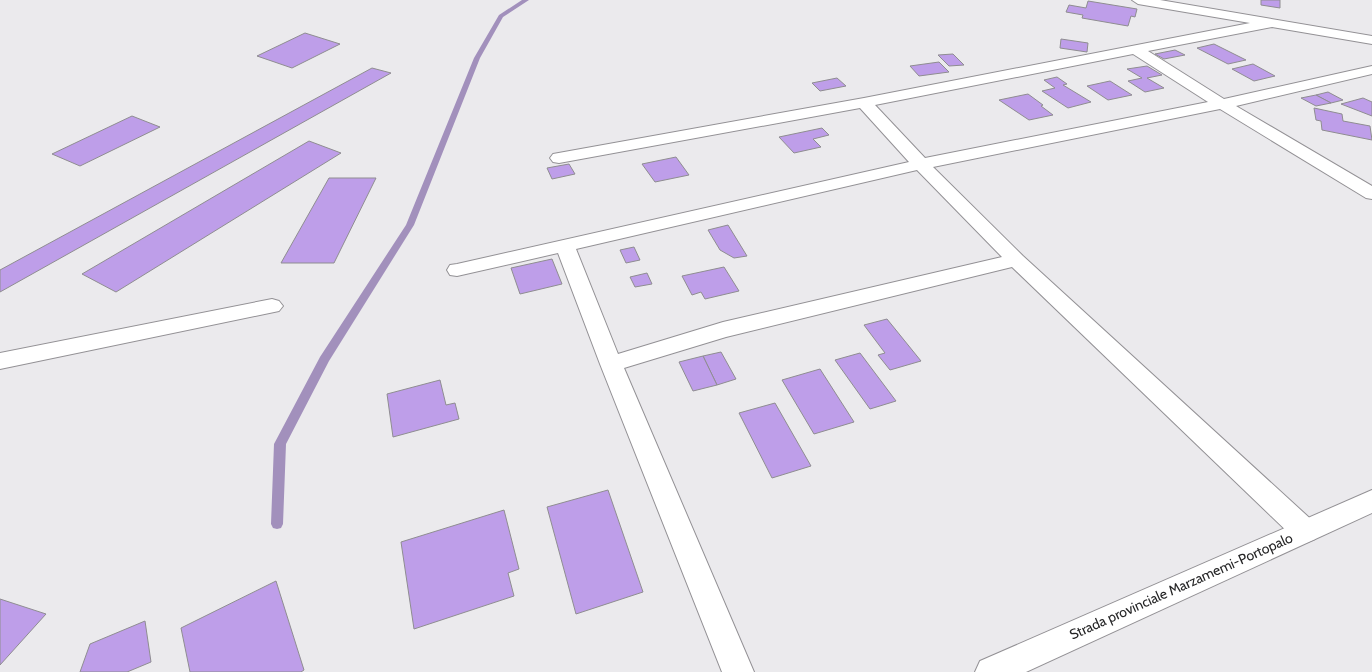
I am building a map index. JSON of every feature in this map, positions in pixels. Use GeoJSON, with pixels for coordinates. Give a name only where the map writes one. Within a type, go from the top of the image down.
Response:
{"type":"FeatureCollection","features":[{"type":"Feature","properties":{"kind":"street"},"geometry":{"type":"LineString","coordinates":[[1138,0],[1372,40]]}},
{"type":"Feature","properties":{"kind":"street"},"geometry":{"type":"LineString","coordinates":[[559,158],[864,103],[1271,23]]}},
{"type":"Feature","properties":{"kind":"street"},"geometry":{"type":"LineString","coordinates":[[1136,50],[1222,104],[1372,194]]}},
{"type":"Feature","properties":{"kind":"street"},"geometry":{"type":"LineString","coordinates":[[457,270],[921,164],[1222,104],[1372,70]]}},
{"type":"Feature","properties":{"kind":"street"},"geometry":{"type":"LineString","coordinates":[[864,103],[948,193],[1016,260],[1305,531]]}},
{"type":"Feature","properties":{"kind":"street"},"geometry":{"type":"LineString","coordinates":[[565,245],[611,364],[738,672]]}},
{"type":"Feature","properties":{"kind":"street"},"geometry":{"type":"LineString","coordinates":[[611,364],[723,330],[1016,260]]}},
{"type":"Feature","properties":{"kind":"street"},"geometry":{"type":"LineString","coordinates":[[0,361],[272,306]]}},
{"type":"Feature","properties":{"kind":"street","name":"Strada provinciale Marzamemi-Portopalo"},"geometry":{"type":"LineString","coordinates":[[991,672],[1372,501]]}},
{"type":"Feature","properties":{"kind":"building"},"geometry":{"type":"Polygon","coordinates":[[[1261,0],[1280,0],[1280,8],[1261,5],[1261,0]]]}},
{"type":"Feature","properties":{"kind":"building"},"geometry":{"type":"Polygon","coordinates":[[[1088,1],[1137,9],[1135,17],[1131,16],[1128,26],[1082,18],[1083,15],[1066,12],[1069,5],[1086,8],[1088,1]]]}},
{"type":"Feature","properties":{"kind":"building"},"geometry":{"type":"Polygon","coordinates":[[[305,33],[340,44],[292,68],[257,56],[305,33]]]}},
{"type":"Feature","properties":{"kind":"building"},"geometry":{"type":"Polygon","coordinates":[[[1061,39],[1088,43],[1087,52],[1060,48],[1061,39]]]}},
{"type":"Feature","properties":{"kind":"building"},"geometry":{"type":"Polygon","coordinates":[[[1214,44],[1246,60],[1228,64],[1197,48],[1214,44]]]}},
{"type":"Feature","properties":{"kind":"building"},"geometry":{"type":"Polygon","coordinates":[[[1175,50],[1185,55],[1164,59],[1155,54],[1175,50]]]}},
{"type":"Feature","properties":{"kind":"building"},"geometry":{"type":"Polygon","coordinates":[[[953,54],[964,65],[949,66],[938,55],[953,54]]]}},
{"type":"Feature","properties":{"kind":"building"},"geometry":{"type":"Polygon","coordinates":[[[939,62],[949,72],[919,76],[910,66],[939,62]]]}},
{"type":"Feature","properties":{"kind":"building"},"geometry":{"type":"Polygon","coordinates":[[[1253,64],[1275,76],[1254,81],[1232,69],[1253,64]]]}},
{"type":"Feature","properties":{"kind":"building"},"geometry":{"type":"Polygon","coordinates":[[[1147,66],[1162,75],[1147,78],[1164,88],[1145,92],[1128,81],[1142,78],[1127,69],[1147,66]]]}},
{"type":"Feature","properties":{"kind":"building"},"geometry":{"type":"Polygon","coordinates":[[[372,68],[391,73],[0,292],[0,270],[372,68]]]}},
{"type":"Feature","properties":{"kind":"building"},"geometry":{"type":"Polygon","coordinates":[[[1057,77],[1067,84],[1063,85],[1091,102],[1068,108],[1042,91],[1055,88],[1044,80],[1057,77]]]}},
{"type":"Feature","properties":{"kind":"building"},"geometry":{"type":"Polygon","coordinates":[[[837,78],[846,86],[820,91],[812,83],[837,78]]]}},
{"type":"Feature","properties":{"kind":"building"},"geometry":{"type":"Polygon","coordinates":[[[1110,81],[1132,95],[1108,100],[1087,86],[1110,81]]]}},
{"type":"Feature","properties":{"kind":"building"},"geometry":{"type":"Polygon","coordinates":[[[1328,92],[1343,100],[1331,103],[1316,95],[1328,92]]]}},
{"type":"Feature","properties":{"kind":"building"},"geometry":{"type":"Polygon","coordinates":[[[1028,94],[1043,105],[1041,106],[1053,115],[1029,120],[999,100],[1028,94]]]}},
{"type":"Feature","properties":{"kind":"building"},"geometry":{"type":"Polygon","coordinates":[[[1316,95],[1331,103],[1316,106],[1301,98],[1316,95]]]}},
{"type":"Feature","properties":{"kind":"building"},"geometry":{"type":"Polygon","coordinates":[[[1363,98],[1372,102],[1372,116],[1341,104],[1363,98]]]}},
{"type":"Feature","properties":{"kind":"building"},"geometry":{"type":"Polygon","coordinates":[[[1314,108],[1342,114],[1343,121],[1370,126],[1372,140],[1322,130],[1321,121],[1316,120],[1314,108]]]}},
{"type":"Feature","properties":{"kind":"building"},"geometry":{"type":"Polygon","coordinates":[[[132,116],[160,127],[80,166],[52,154],[132,116]]]}},
{"type":"Feature","properties":{"kind":"building"},"geometry":{"type":"Polygon","coordinates":[[[822,128],[829,135],[813,139],[821,147],[794,153],[779,137],[822,128]]]}},
{"type":"Feature","properties":{"kind":"building"},"geometry":{"type":"Polygon","coordinates":[[[309,141],[341,153],[116,292],[82,274],[309,141]]]}},
{"type":"Feature","properties":{"kind":"building"},"geometry":{"type":"Polygon","coordinates":[[[676,157],[689,175],[655,182],[642,164],[676,157]]]}},
{"type":"Feature","properties":{"kind":"building"},"geometry":{"type":"Polygon","coordinates":[[[569,164],[575,174],[552,179],[547,168],[569,164]]]}},
{"type":"Feature","properties":{"kind":"building"},"geometry":{"type":"Polygon","coordinates":[[[329,178],[376,178],[334,263],[281,263],[329,178]]]}},
{"type":"Feature","properties":{"kind":"building"},"geometry":{"type":"Polygon","coordinates":[[[728,225],[747,256],[734,258],[720,250],[708,230],[728,225]]]}},
{"type":"Feature","properties":{"kind":"building"},"geometry":{"type":"Polygon","coordinates":[[[634,247],[640,260],[626,263],[620,250],[634,247]]]}},
{"type":"Feature","properties":{"kind":"building"},"geometry":{"type":"Polygon","coordinates":[[[552,259],[562,284],[520,294],[511,268],[552,259]]]}},
{"type":"Feature","properties":{"kind":"building"},"geometry":{"type":"Polygon","coordinates":[[[724,267],[739,291],[705,299],[701,292],[692,295],[682,276],[724,267]]]}},
{"type":"Feature","properties":{"kind":"building"},"geometry":{"type":"Polygon","coordinates":[[[647,273],[652,284],[635,287],[630,277],[647,273]]]}},
{"type":"Feature","properties":{"kind":"building"},"geometry":{"type":"Polygon","coordinates":[[[887,319],[921,361],[890,370],[878,355],[885,353],[864,325],[887,319]]]}},
{"type":"Feature","properties":{"kind":"building"},"geometry":{"type":"Polygon","coordinates":[[[721,352],[736,379],[717,385],[703,356],[721,352]]]}},
{"type":"Feature","properties":{"kind":"building"},"geometry":{"type":"Polygon","coordinates":[[[860,353],[896,401],[870,409],[835,360],[860,353]]]}},
{"type":"Feature","properties":{"kind":"building"},"geometry":{"type":"Polygon","coordinates":[[[703,356],[717,385],[693,391],[679,362],[703,356]]]}},
{"type":"Feature","properties":{"kind":"building"},"geometry":{"type":"Polygon","coordinates":[[[820,369],[854,422],[814,434],[782,380],[820,369]]]}},
{"type":"Feature","properties":{"kind":"building"},"geometry":{"type":"Polygon","coordinates":[[[440,380],[446,405],[455,403],[459,419],[393,437],[387,394],[440,380]]]}},
{"type":"Feature","properties":{"kind":"building"},"geometry":{"type":"Polygon","coordinates":[[[775,403],[811,466],[772,478],[739,413],[775,403]]]}},
{"type":"Feature","properties":{"kind":"building"},"geometry":{"type":"Polygon","coordinates":[[[608,490],[643,592],[576,614],[547,507],[608,490]]]}},
{"type":"Feature","properties":{"kind":"building"},"geometry":{"type":"Polygon","coordinates":[[[504,510],[519,569],[508,573],[514,596],[414,629],[401,542],[504,510]]]}},
{"type":"Feature","properties":{"kind":"building"},"geometry":{"type":"Polygon","coordinates":[[[276,581],[304,670],[301,672],[190,672],[181,628],[276,581]]]}},
{"type":"Feature","properties":{"kind":"building"},"geometry":{"type":"Polygon","coordinates":[[[0,599],[46,614],[0,665],[0,599]]]}},
{"type":"Feature","properties":{"kind":"building"},"geometry":{"type":"Polygon","coordinates":[[[145,621],[151,662],[127,672],[80,672],[90,644],[145,621]]]}},
{"type":"Feature","properties":{"kind":"waterway"},"geometry":{"type":"LineString","coordinates":[[277,524],[280,444],[324,360],[410,225],[477,58],[501,16],[526,0]]}}]}
